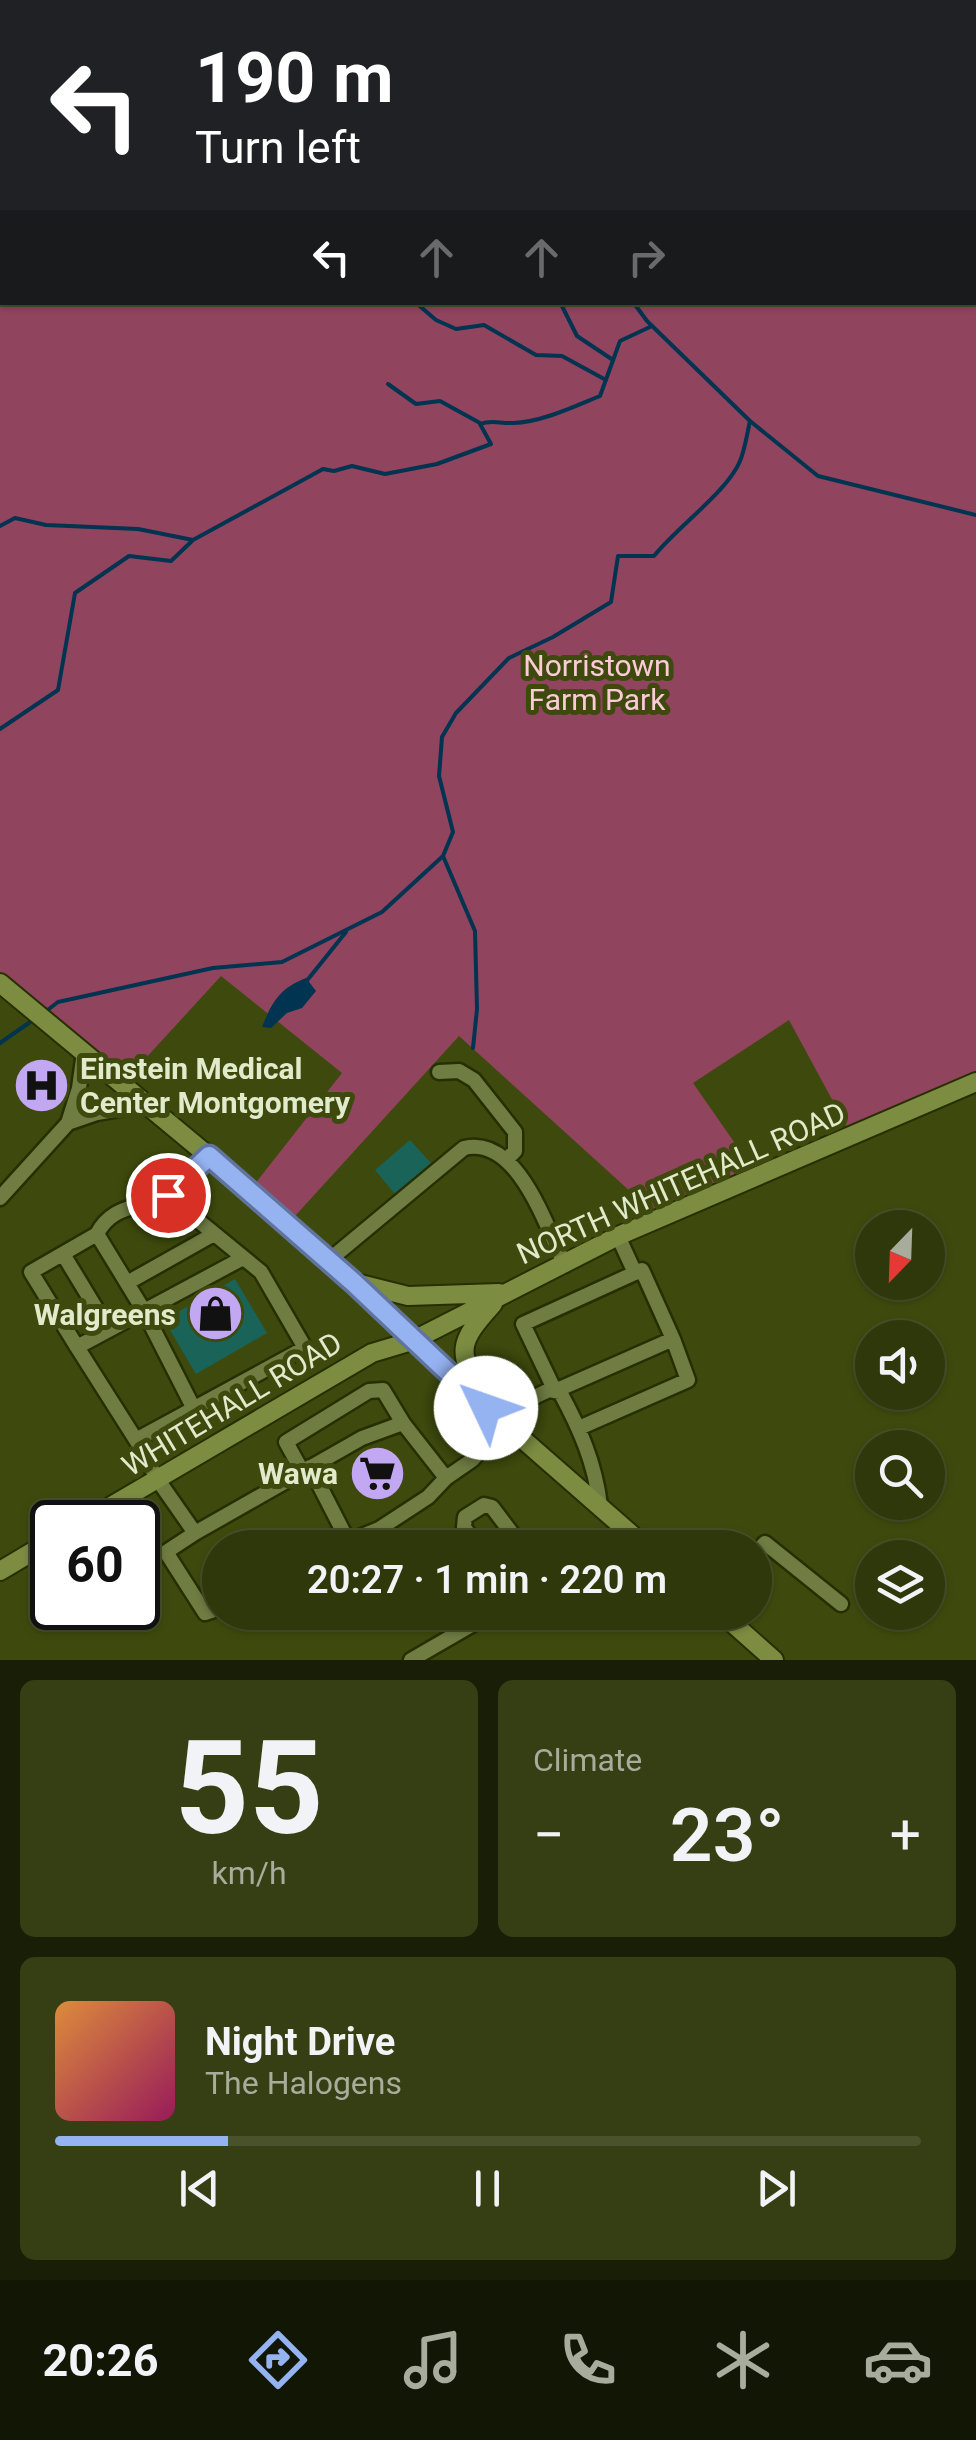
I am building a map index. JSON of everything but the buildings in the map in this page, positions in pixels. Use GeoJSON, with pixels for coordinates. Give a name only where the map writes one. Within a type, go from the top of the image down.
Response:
{"type":"FeatureCollection","features":[{"type":"Feature","properties":{"kind":"main road"},"geometry":{"type":"LineString","coordinates":[[0,982],[209,1156],[353,1282],[486,1408],[628,1530]]}},
{"type":"Feature","properties":{"kind":"main road","name":"NORTH WHITEHALL ROAD"},"geometry":{"type":"LineString","coordinates":[[412,1340],[618,1236],[976,1082]]}},
{"type":"Feature","properties":{"kind":"main road"},"geometry":{"type":"LineString","coordinates":[[353,1282],[408,1296],[504,1293]]}},
{"type":"Feature","properties":{"kind":"main road"},"geometry":{"type":"LineString","coordinates":[[486,1408],[464,1361],[465,1342],[469,1331],[504,1293]]}},
{"type":"Feature","properties":{"kind":"main road","name":"WHITEHALL ROAD"},"geometry":{"type":"LineString","coordinates":[[123,1500],[372,1353],[412,1340]]}},
{"type":"Feature","properties":{"kind":"main road"},"geometry":{"type":"LineString","coordinates":[[0,1571],[30,1553]]}},
{"type":"Feature","properties":{"kind":"main road"},"geometry":{"type":"LineString","coordinates":[[740,1630],[774,1660]]}},
{"type":"Feature","properties":{"kind":"street"},"geometry":{"type":"LineString","coordinates":[[0,1198],[68,1123],[79,1088],[84,1052]]}},
{"type":"Feature","properties":{"kind":"street"},"geometry":{"type":"LineString","coordinates":[[439,1072],[459,1070],[474,1080],[515,1132],[515,1151],[507,1158]]}},
{"type":"Feature","properties":{"kind":"street"},"geometry":{"type":"LineString","coordinates":[[68,1123],[111,1109],[148,1104]]}},
{"type":"Feature","properties":{"kind":"street"},"geometry":{"type":"LineString","coordinates":[[328,1261],[464,1148],[483,1147],[507,1158],[519,1174],[565,1265]]}},
{"type":"Feature","properties":{"kind":"street"},"geometry":{"type":"LineString","coordinates":[[195,1533],[158,1480],[32,1272],[97,1234],[103,1223],[119,1210],[168,1195],[209,1156]]}},
{"type":"Feature","properties":{"kind":"street"},"geometry":{"type":"LineString","coordinates":[[136,1440],[305,1348],[260,1272],[168,1195]]}},
{"type":"Feature","properties":{"kind":"street"},"geometry":{"type":"LineString","coordinates":[[97,1234],[144,1311],[194,1409]]}},
{"type":"Feature","properties":{"kind":"street"},"geometry":{"type":"LineString","coordinates":[[127,1284],[214,1234]]}},
{"type":"Feature","properties":{"kind":"street"},"geometry":{"type":"LineString","coordinates":[[618,1236],[636,1273]]}},
{"type":"Feature","properties":{"kind":"street"},"geometry":{"type":"LineString","coordinates":[[63,1254],[109,1330]]}},
{"type":"Feature","properties":{"kind":"street"},"geometry":{"type":"LineString","coordinates":[[77,1347],[244,1258]]}},
{"type":"Feature","properties":{"kind":"street"},"geometry":{"type":"LineString","coordinates":[[555,1391],[523,1324],[642,1270],[688,1380],[579,1428]]}},
{"type":"Feature","properties":{"kind":"street"},"geometry":{"type":"LineString","coordinates":[[555,1391],[673,1339]]}},
{"type":"Feature","properties":{"kind":"street"},"geometry":{"type":"LineString","coordinates":[[342,1530],[286,1442],[369,1391],[383,1390],[446,1478]]}},
{"type":"Feature","properties":{"kind":"street"},"geometry":{"type":"LineString","coordinates":[[486,1408],[526,1401],[548,1390],[560,1392],[596,1473],[600,1505]]}},
{"type":"Feature","properties":{"kind":"street"},"geometry":{"type":"LineString","coordinates":[[202,1608],[166,1552],[362,1438],[403,1423]]}},
{"type":"Feature","properties":{"kind":"street"},"geometry":{"type":"LineString","coordinates":[[379,1530],[428,1497],[472,1460],[504,1424]]}},
{"type":"Feature","properties":{"kind":"street"},"geometry":{"type":"LineString","coordinates":[[466,1530],[465,1518],[484,1506],[492,1507],[509,1530]]}},
{"type":"Feature","properties":{"kind":"street"},"geometry":{"type":"LineString","coordinates":[[772,1548],[841,1604]]}},
{"type":"Feature","properties":{"kind":"street"},"geometry":{"type":"LineString","coordinates":[[411,1660],[463,1630]]}},
{"type":"Feature","properties":{"kind":"green space","name":"Norristown Farm Park"},"geometry":{"type":"Polygon","coordinates":[[[0,305],[976,305],[976,1084],[848,1129],[789,1020],[693,1083],[757,1175],[653,1212],[459,1036],[285,1227],[250,1190],[342,1073],[221,976],[123,1083],[0,982],[0,305]]]}},
{"type":"Feature","properties":{"kind":"water"},"geometry":{"type":"Polygon","coordinates":[[[306,978],[316,991],[302,1008],[287,1013],[271,1028],[262,1027],[278,997],[306,978]]]}},
{"type":"Feature","properties":{"kind":"waterway"},"geometry":{"type":"LineString","coordinates":[[418,305],[436,320],[456,329],[484,325],[536,355],[562,356],[606,380]]}},
{"type":"Feature","properties":{"kind":"waterway"},"geometry":{"type":"LineString","coordinates":[[562,305],[577,336],[613,360]]}},
{"type":"Feature","properties":{"kind":"waterway"},"geometry":{"type":"LineString","coordinates":[[635,305],[750,421],[818,476],[976,515]]}},
{"type":"Feature","properties":{"kind":"waterway"},"geometry":{"type":"LineString","coordinates":[[0,526],[15,518],[46,525],[138,529],[193,540],[323,469],[334,471],[352,466],[385,474],[437,464],[491,444],[480,424],[535,420],[600,396],[620,341],[652,326]]}},
{"type":"Feature","properties":{"kind":"waterway"},"geometry":{"type":"LineString","coordinates":[[388,384],[416,404],[440,401],[480,423]]}},
{"type":"Feature","properties":{"kind":"waterway"},"geometry":{"type":"LineString","coordinates":[[45,1012],[58,1002],[213,968],[282,962],[382,912],[443,856],[453,832],[439,776],[442,737],[456,713],[509,658],[611,602],[618,556],[654,556],[714,497],[740,461],[750,421]]}},
{"type":"Feature","properties":{"kind":"waterway"},"geometry":{"type":"LineString","coordinates":[[0,729],[58,690],[75,593],[129,556],[171,561],[192,541]]}},
{"type":"Feature","properties":{"kind":"waterway"},"geometry":{"type":"LineString","coordinates":[[443,856],[475,931],[477,1009],[473,1048]]}},
{"type":"Feature","properties":{"kind":"waterway"},"geometry":{"type":"LineString","coordinates":[[305,983],[346,932]]}},
{"type":"Feature","properties":{"kind":"waterway"},"geometry":{"type":"LineString","coordinates":[[0,1043],[33,1020]]}},
{"type":"Feature","properties":{"kind":"place","name":"Einstein Medical Center Montgomery"},"geometry":{"type":"Point","coordinates":[41,1085]}},
{"type":"Feature","properties":{"kind":"place","name":"Walgreens"},"geometry":{"type":"Point","coordinates":[215,1314]}},
{"type":"Feature","properties":{"kind":"place","name":"Wawa"},"geometry":{"type":"Point","coordinates":[377,1473]}},
{"type":"Feature","properties":{"kind":"route"},"geometry":{"type":"LineString","coordinates":[[168,1195],[209,1156],[353,1282],[486,1408]]}}]}
